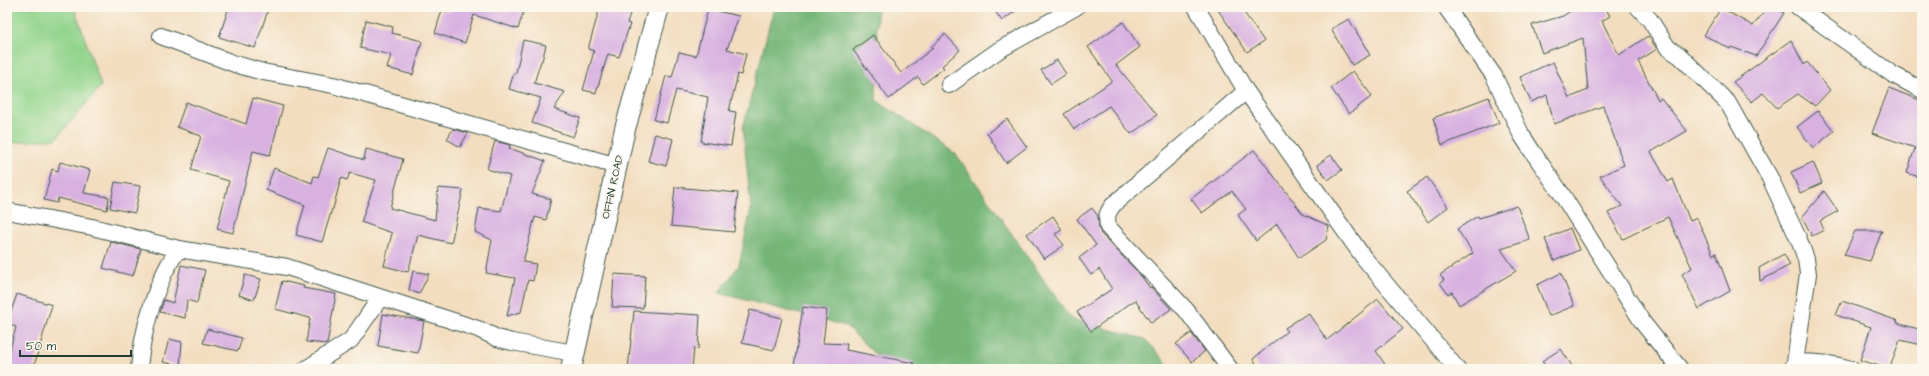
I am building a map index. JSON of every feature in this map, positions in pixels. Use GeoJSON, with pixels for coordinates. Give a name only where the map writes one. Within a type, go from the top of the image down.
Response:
{"type":"FeatureCollection","features":[{"type":"Feature","properties":{"kind":"street","name":"OFFIN ROAD"},"geometry":{"type":"LineString","coordinates":[[573,361],[617,166],[659,7]]}},
{"type":"Feature","properties":{"kind":"street"},"geometry":{"type":"LineString","coordinates":[[949,85],[999,50],[1076,7]]}},
{"type":"Feature","properties":{"kind":"street"},"geometry":{"type":"LineString","coordinates":[[1196,7],[1246,91],[1364,258],[1457,369]]}},
{"type":"Feature","properties":{"kind":"street"},"geometry":{"type":"LineString","coordinates":[[1446,7],[1479,52],[1494,76],[1521,134],[1561,193],[1643,323],[1680,369]]}},
{"type":"Feature","properties":{"kind":"street"},"geometry":{"type":"LineString","coordinates":[[1638,7],[1650,20],[1668,48],[1680,56],[1728,103],[1770,178],[1799,240],[1806,259],[1808,274],[1793,365],[1819,362],[1837,364],[1851,369]]}},
{"type":"Feature","properties":{"kind":"street"},"geometry":{"type":"LineString","coordinates":[[1798,7],[1892,74],[1922,90]]}},
{"type":"Feature","properties":{"kind":"street"},"geometry":{"type":"LineString","coordinates":[[161,36],[235,64],[262,72],[333,85],[617,166]]}},
{"type":"Feature","properties":{"kind":"street"},"geometry":{"type":"LineString","coordinates":[[1230,369],[1186,310],[1108,227],[1107,219],[1108,211],[1115,203],[1246,91]]}},
{"type":"Feature","properties":{"kind":"street"},"geometry":{"type":"LineString","coordinates":[[7,211],[92,227],[179,249],[287,267],[478,329],[497,338],[573,361]]}},
{"type":"Feature","properties":{"kind":"street"},"geometry":{"type":"LineString","coordinates":[[139,369],[143,341],[162,277],[168,262],[179,249]]}},
{"type":"Feature","properties":{"kind":"street"},"geometry":{"type":"LineString","coordinates":[[306,369],[351,340],[380,298]]}},
{"type":"Feature","properties":{"kind":"green space"},"geometry":{"type":"Polygon","coordinates":[[[7,7],[74,7],[101,86],[56,139],[7,143],[7,7]]]}},
{"type":"Feature","properties":{"kind":"green space"},"geometry":{"type":"Polygon","coordinates":[[[774,7],[877,7],[876,100],[956,154],[1071,319],[1145,339],[1172,369],[890,369],[846,326],[719,293],[739,265],[751,209],[743,128],[774,7]]]}},
{"type":"Feature","properties":{"kind":"building"},"geometry":{"type":"Polygon","coordinates":[[[229,7],[269,7],[255,48],[219,37],[229,7]]]}},
{"type":"Feature","properties":{"kind":"building"},"geometry":{"type":"Polygon","coordinates":[[[450,7],[525,7],[518,29],[474,15],[465,43],[435,33],[442,10],[449,12],[450,7]]]}},
{"type":"Feature","properties":{"kind":"building"},"geometry":{"type":"Polygon","coordinates":[[[600,7],[632,7],[627,23],[630,24],[619,57],[608,54],[596,93],[583,90],[594,51],[588,49],[600,7]]]}},
{"type":"Feature","properties":{"kind":"building"},"geometry":{"type":"Polygon","coordinates":[[[992,7],[1021,7],[1002,21],[992,7]]]}},
{"type":"Feature","properties":{"kind":"building"},"geometry":{"type":"Polygon","coordinates":[[[1216,7],[1240,7],[1264,41],[1247,52],[1216,7]]]}},
{"type":"Feature","properties":{"kind":"building"},"geometry":{"type":"Polygon","coordinates":[[[1576,7],[1605,7],[1610,16],[1602,21],[1619,55],[1648,36],[1657,49],[1638,61],[1658,100],[1661,98],[1687,131],[1651,152],[1668,182],[1673,179],[1690,221],[1697,218],[1713,255],[1716,253],[1730,291],[1699,309],[1682,274],[1692,268],[1668,217],[1623,239],[1608,213],[1622,206],[1600,176],[1624,165],[1603,106],[1554,124],[1547,95],[1531,102],[1520,77],[1553,62],[1569,98],[1588,90],[1583,38],[1542,53],[1532,25],[1563,16],[1576,7]]]}},
{"type":"Feature","properties":{"kind":"building"},"geometry":{"type":"Polygon","coordinates":[[[1768,7],[1774,7],[1784,13],[1756,56],[1731,47],[1730,49],[1704,35],[1721,8],[1753,26],[1768,7]]]}},
{"type":"Feature","properties":{"kind":"building"},"geometry":{"type":"Polygon","coordinates":[[[708,9],[739,16],[727,49],[746,54],[741,75],[738,74],[729,111],[736,112],[731,146],[701,142],[708,97],[676,90],[667,123],[654,120],[666,76],[672,77],[679,52],[696,56],[708,9]]]}},
{"type":"Feature","properties":{"kind":"building"},"geometry":{"type":"Polygon","coordinates":[[[1349,19],[1370,55],[1352,65],[1331,29],[1349,19]]]}},
{"type":"Feature","properties":{"kind":"building"},"geometry":{"type":"Polygon","coordinates":[[[366,20],[393,27],[392,33],[422,41],[413,75],[387,68],[391,55],[360,48],[366,20]]]}},
{"type":"Feature","properties":{"kind":"building"},"geometry":{"type":"Polygon","coordinates":[[[1123,22],[1140,47],[1116,65],[1157,115],[1131,134],[1109,106],[1074,129],[1064,114],[1112,81],[1088,47],[1123,22]]]}},
{"type":"Feature","properties":{"kind":"building"},"geometry":{"type":"Polygon","coordinates":[[[945,34],[960,50],[942,66],[944,68],[923,84],[918,77],[889,99],[853,50],[873,35],[901,73],[933,48],[931,47],[945,34]]]}},
{"type":"Feature","properties":{"kind":"building"},"geometry":{"type":"Polygon","coordinates":[[[523,40],[546,45],[534,83],[565,92],[554,109],[580,118],[573,137],[532,123],[541,98],[509,89],[514,73],[516,73],[523,40]]]}},
{"type":"Feature","properties":{"kind":"building"},"geometry":{"type":"Polygon","coordinates":[[[1791,40],[1804,65],[1807,62],[1830,90],[1815,106],[1798,94],[1777,108],[1763,93],[1752,102],[1733,82],[1791,40]]]}},
{"type":"Feature","properties":{"kind":"building"},"geometry":{"type":"Polygon","coordinates":[[[1057,60],[1066,74],[1051,84],[1041,70],[1057,60]]]}},
{"type":"Feature","properties":{"kind":"building"},"geometry":{"type":"Polygon","coordinates":[[[1353,71],[1372,96],[1349,114],[1331,88],[1353,71]]]}},
{"type":"Feature","properties":{"kind":"building"},"geometry":{"type":"Polygon","coordinates":[[[1889,88],[1922,101],[1922,178],[1907,173],[1915,148],[1872,133],[1889,88]]]}},
{"type":"Feature","properties":{"kind":"building"},"geometry":{"type":"Polygon","coordinates":[[[1489,97],[1499,123],[1442,145],[1433,118],[1489,97]]]}},
{"type":"Feature","properties":{"kind":"building"},"geometry":{"type":"Polygon","coordinates":[[[253,98],[283,106],[270,155],[253,151],[233,233],[217,229],[229,181],[191,170],[201,136],[177,127],[186,102],[246,124],[253,98]]]}},
{"type":"Feature","properties":{"kind":"building"},"geometry":{"type":"Polygon","coordinates":[[[1818,111],[1834,131],[1813,148],[1797,127],[1818,111]]]}},
{"type":"Feature","properties":{"kind":"building"},"geometry":{"type":"Polygon","coordinates":[[[1007,119],[1027,147],[1006,163],[987,133],[1007,119]]]}},
{"type":"Feature","properties":{"kind":"building"},"geometry":{"type":"Polygon","coordinates":[[[453,129],[468,133],[460,147],[447,139],[453,129]]]}},
{"type":"Feature","properties":{"kind":"building"},"geometry":{"type":"Polygon","coordinates":[[[655,134],[673,139],[666,166],[648,161],[655,134]]]}},
{"type":"Feature","properties":{"kind":"building"},"geometry":{"type":"Polygon","coordinates":[[[495,141],[510,145],[509,148],[545,161],[532,194],[551,199],[546,220],[535,217],[523,262],[536,264],[533,281],[528,280],[521,312],[507,316],[515,278],[486,273],[492,240],[475,232],[479,208],[501,211],[510,176],[487,169],[495,141]]]}},
{"type":"Feature","properties":{"kind":"building"},"geometry":{"type":"Polygon","coordinates":[[[328,148],[364,160],[366,149],[403,159],[390,208],[435,220],[438,188],[463,190],[451,243],[418,235],[408,272],[384,266],[392,233],[361,222],[376,180],[350,173],[347,180],[341,178],[322,242],[296,235],[305,205],[266,190],[274,168],[312,183],[314,176],[318,177],[328,148]]]}},
{"type":"Feature","properties":{"kind":"building"},"geometry":{"type":"Polygon","coordinates":[[[1254,150],[1303,214],[1329,226],[1326,240],[1299,258],[1277,224],[1256,241],[1238,215],[1246,209],[1232,191],[1202,213],[1191,199],[1254,150]]]}},
{"type":"Feature","properties":{"kind":"building"},"geometry":{"type":"Polygon","coordinates":[[[1331,155],[1342,170],[1328,180],[1317,165],[1331,155]]]}},
{"type":"Feature","properties":{"kind":"building"},"geometry":{"type":"Polygon","coordinates":[[[60,162],[90,170],[84,193],[109,197],[107,210],[58,198],[57,203],[44,200],[52,169],[58,171],[60,162]]]}},
{"type":"Feature","properties":{"kind":"building"},"geometry":{"type":"Polygon","coordinates":[[[1813,162],[1822,183],[1800,193],[1791,172],[1813,162]]]}},
{"type":"Feature","properties":{"kind":"building"},"geometry":{"type":"Polygon","coordinates":[[[1427,177],[1448,207],[1428,222],[1407,191],[1427,177]]]}},
{"type":"Feature","properties":{"kind":"building"},"geometry":{"type":"Polygon","coordinates":[[[115,182],[140,186],[135,213],[110,208],[115,182]]]}},
{"type":"Feature","properties":{"kind":"building"},"geometry":{"type":"Polygon","coordinates":[[[675,187],[738,193],[734,232],[671,226],[675,187]]]}},
{"type":"Feature","properties":{"kind":"building"},"geometry":{"type":"Polygon","coordinates":[[[1824,191],[1838,211],[1820,221],[1824,230],[1812,236],[1802,217],[1824,191]]]}},
{"type":"Feature","properties":{"kind":"building"},"geometry":{"type":"Polygon","coordinates":[[[1517,206],[1530,240],[1501,249],[1516,271],[1459,305],[1452,292],[1448,294],[1440,283],[1444,280],[1440,275],[1473,253],[1457,229],[1478,216],[1479,218],[1517,206]]]}},
{"type":"Feature","properties":{"kind":"building"},"geometry":{"type":"Polygon","coordinates":[[[1092,208],[1098,216],[1101,234],[1171,309],[1151,323],[1135,300],[1091,331],[1077,312],[1112,289],[1099,269],[1091,275],[1079,258],[1096,245],[1077,219],[1092,208]]]}},
{"type":"Feature","properties":{"kind":"building"},"geometry":{"type":"Polygon","coordinates":[[[1053,216],[1062,230],[1055,234],[1064,245],[1044,259],[1027,234],[1053,216]]]}},
{"type":"Feature","properties":{"kind":"building"},"geometry":{"type":"Polygon","coordinates":[[[1570,228],[1579,250],[1554,261],[1545,239],[1570,228]]]}},
{"type":"Feature","properties":{"kind":"building"},"geometry":{"type":"Polygon","coordinates":[[[1855,231],[1882,231],[1870,261],[1844,255],[1855,231]]]}},
{"type":"Feature","properties":{"kind":"building"},"geometry":{"type":"Polygon","coordinates":[[[111,242],[141,249],[133,276],[103,268],[111,242]]]}},
{"type":"Feature","properties":{"kind":"building"},"geometry":{"type":"Polygon","coordinates":[[[1784,254],[1790,265],[1760,281],[1759,268],[1784,254]]]}},
{"type":"Feature","properties":{"kind":"building"},"geometry":{"type":"Polygon","coordinates":[[[181,265],[205,270],[197,303],[187,300],[185,318],[160,312],[164,300],[173,303],[181,265]]]}},
{"type":"Feature","properties":{"kind":"building"},"geometry":{"type":"Polygon","coordinates":[[[413,271],[429,274],[419,294],[409,290],[413,271]]]}},
{"type":"Feature","properties":{"kind":"building"},"geometry":{"type":"Polygon","coordinates":[[[1561,273],[1574,306],[1549,316],[1537,285],[1561,273]]]}},
{"type":"Feature","properties":{"kind":"building"},"geometry":{"type":"Polygon","coordinates":[[[614,274],[645,276],[643,308],[612,307],[614,274]]]}},
{"type":"Feature","properties":{"kind":"building"},"geometry":{"type":"Polygon","coordinates":[[[245,275],[261,279],[254,300],[239,295],[245,275]]]}},
{"type":"Feature","properties":{"kind":"building"},"geometry":{"type":"Polygon","coordinates":[[[282,281],[304,286],[303,288],[336,294],[327,344],[306,342],[310,318],[275,309],[282,281]]]}},
{"type":"Feature","properties":{"kind":"building"},"geometry":{"type":"Polygon","coordinates":[[[17,294],[52,305],[33,369],[15,369],[7,367],[7,360],[16,327],[7,323],[17,294]]]}},
{"type":"Feature","properties":{"kind":"building"},"geometry":{"type":"Polygon","coordinates":[[[1378,299],[1403,329],[1376,351],[1388,369],[1260,369],[1253,359],[1287,331],[1285,328],[1308,313],[1327,340],[1378,299]]]}},
{"type":"Feature","properties":{"kind":"building"},"geometry":{"type":"Polygon","coordinates":[[[1842,301],[1898,321],[1897,323],[1922,330],[1922,345],[1900,340],[1889,369],[1860,360],[1871,327],[1836,315],[1842,301]]]}},
{"type":"Feature","properties":{"kind":"building"},"geometry":{"type":"Polygon","coordinates":[[[803,307],[827,310],[823,343],[847,344],[846,350],[914,363],[914,369],[810,369],[794,366],[803,307]]]}},
{"type":"Feature","properties":{"kind":"building"},"geometry":{"type":"Polygon","coordinates":[[[750,310],[782,318],[774,350],[742,343],[750,310]]]}},
{"type":"Feature","properties":{"kind":"building"},"geometry":{"type":"Polygon","coordinates":[[[634,311],[700,315],[698,349],[694,348],[692,369],[628,369],[634,311]]]}},
{"type":"Feature","properties":{"kind":"building"},"geometry":{"type":"Polygon","coordinates":[[[383,314],[424,321],[418,353],[378,346],[383,314]]]}},
{"type":"Feature","properties":{"kind":"building"},"geometry":{"type":"Polygon","coordinates":[[[207,329],[242,338],[238,351],[203,343],[207,329]]]}},
{"type":"Feature","properties":{"kind":"building"},"geometry":{"type":"Polygon","coordinates":[[[1191,333],[1205,351],[1192,362],[1176,344],[1191,333]]]}},
{"type":"Feature","properties":{"kind":"building"},"geometry":{"type":"Polygon","coordinates":[[[169,339],[182,342],[180,366],[163,362],[169,339]]]}},
{"type":"Feature","properties":{"kind":"building"},"geometry":{"type":"Polygon","coordinates":[[[1561,349],[1574,369],[1547,369],[1542,361],[1561,349]]]}}]}
